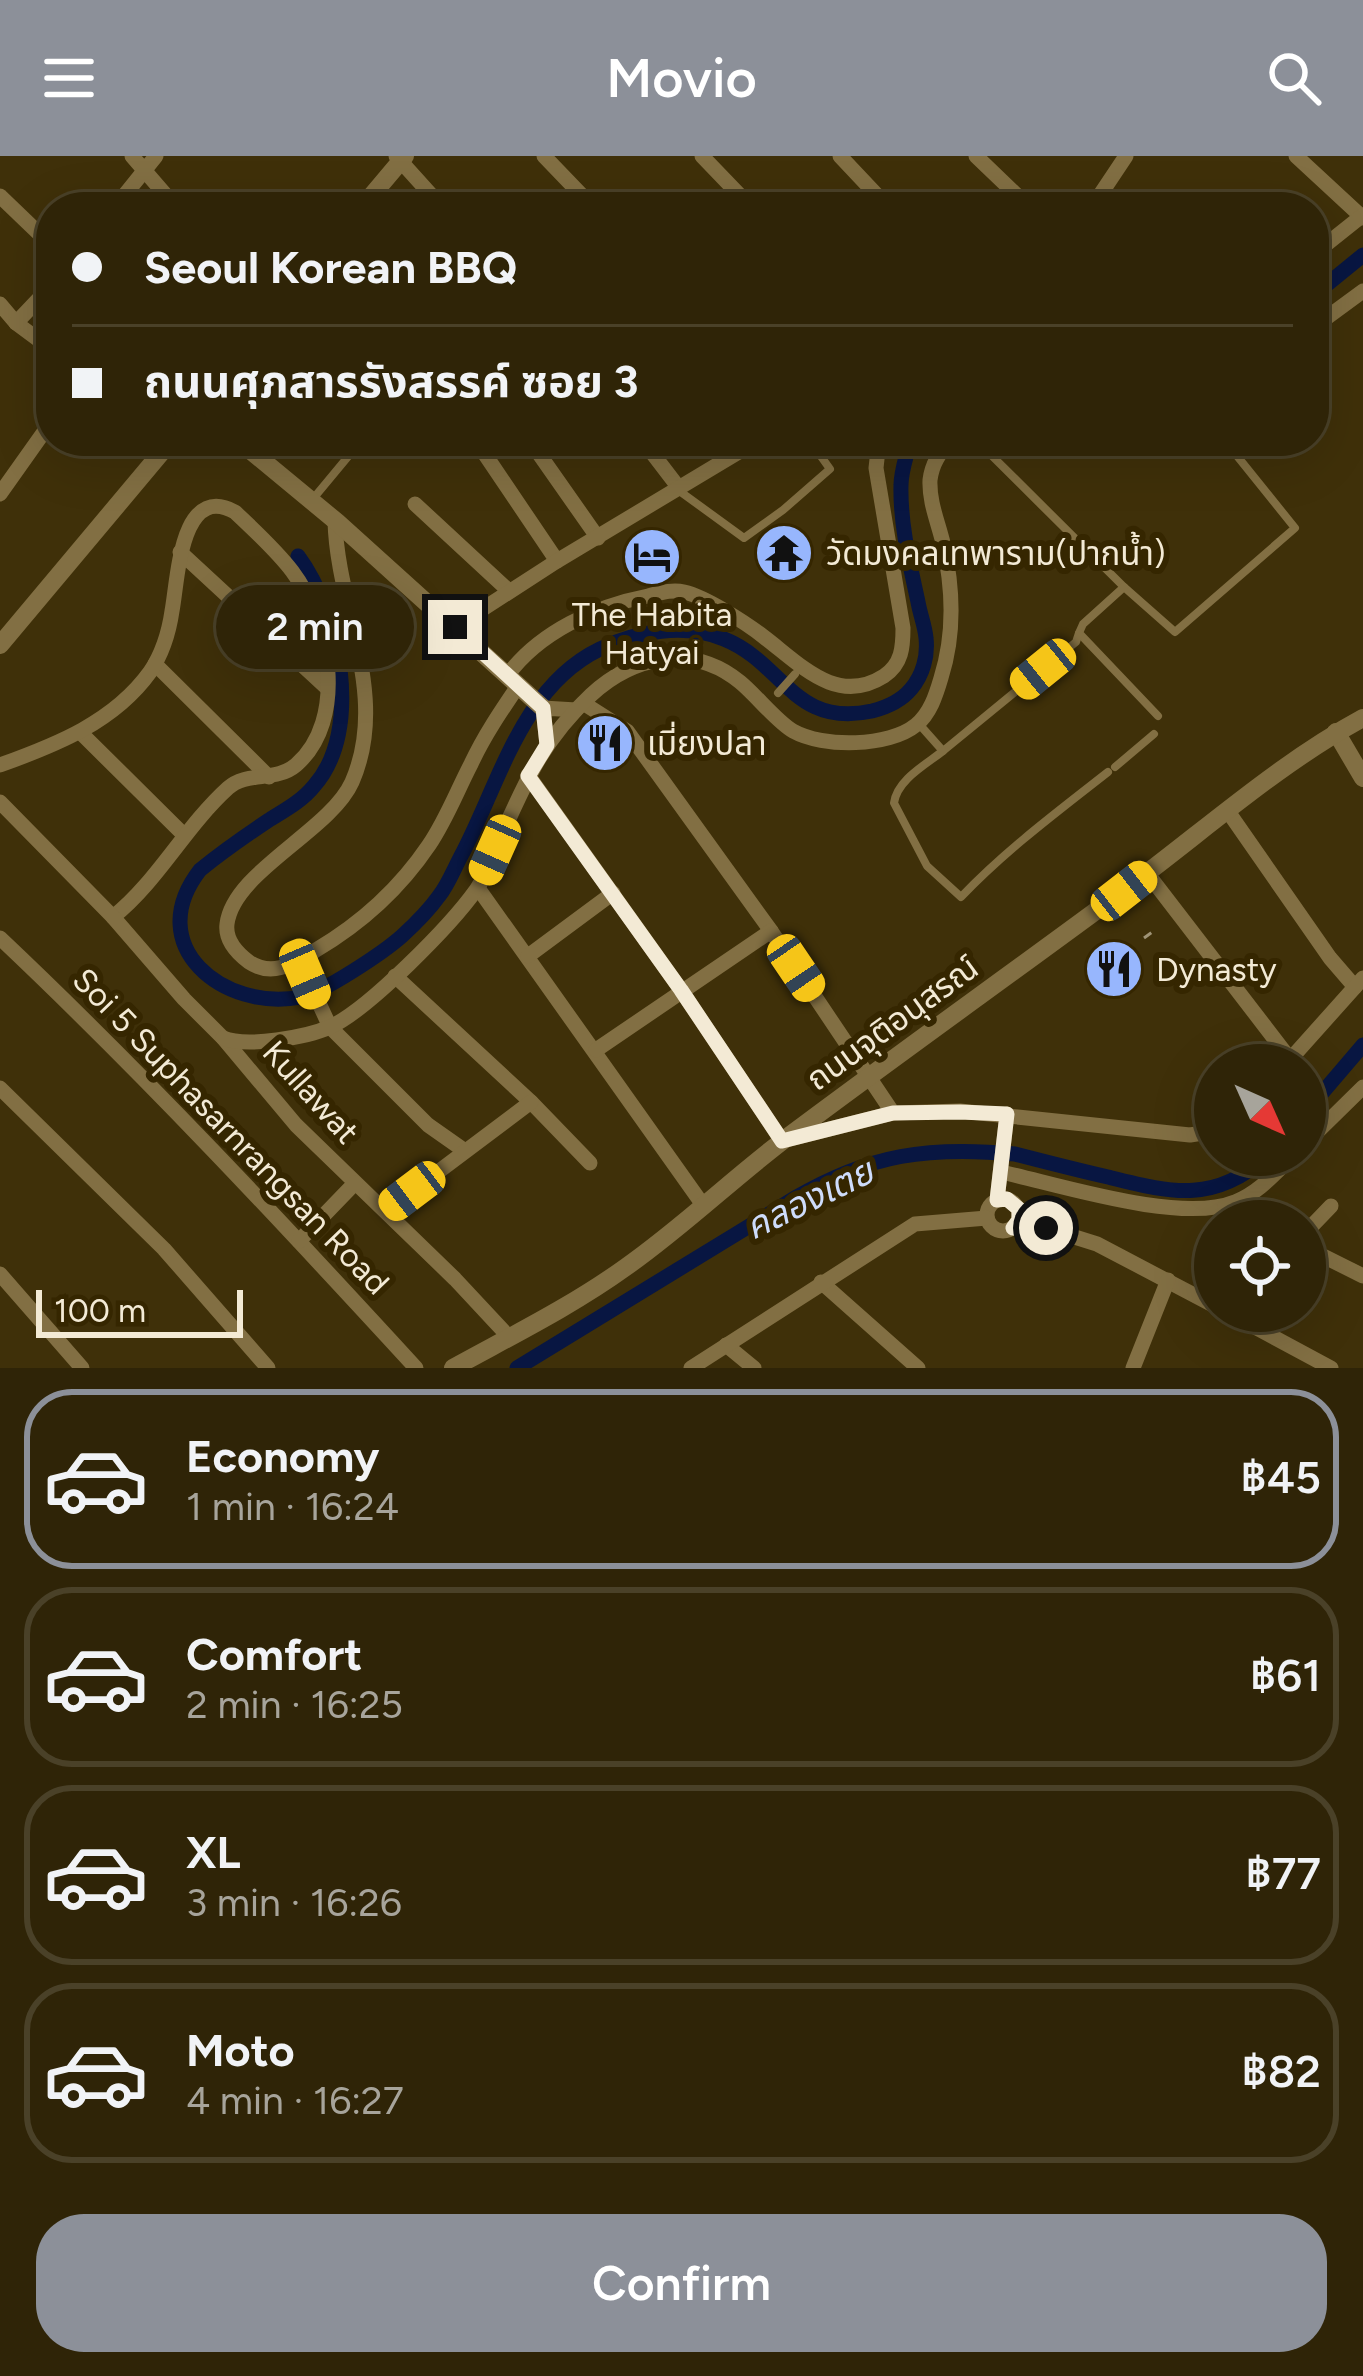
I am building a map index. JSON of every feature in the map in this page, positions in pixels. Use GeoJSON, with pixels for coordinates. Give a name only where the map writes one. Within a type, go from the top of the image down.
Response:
{"type":"FeatureCollection","features":[{"type":"Feature","properties":{"kind":"street"},"geometry":{"type":"LineString","coordinates":[[132,156],[151,163],[167,192]]}},
{"type":"Feature","properties":{"kind":"street"},"geometry":{"type":"LineString","coordinates":[[544,156],[578,192]]}},
{"type":"Feature","properties":{"kind":"street"},"geometry":{"type":"LineString","coordinates":[[702,156],[737,192]]}},
{"type":"Feature","properties":{"kind":"street"},"geometry":{"type":"LineString","coordinates":[[839,156],[874,192]]}},
{"type":"Feature","properties":{"kind":"street"},"geometry":{"type":"LineString","coordinates":[[976,156],[1013,192]]}},
{"type":"Feature","properties":{"kind":"street"},"geometry":{"type":"LineString","coordinates":[[1101,156],[1122,162],[1106,192]]}},
{"type":"Feature","properties":{"kind":"street"},"geometry":{"type":"LineString","coordinates":[[1296,156],[1362,216],[1329,242]]}},
{"type":"Feature","properties":{"kind":"street"},"geometry":{"type":"LineString","coordinates":[[374,192],[401,158],[429,192]]}},
{"type":"Feature","properties":{"kind":"street"},"geometry":{"type":"LineString","coordinates":[[127,192],[151,163]]}},
{"type":"Feature","properties":{"kind":"street"},"geometry":{"type":"LineString","coordinates":[[0,196],[36,231]]}},
{"type":"Feature","properties":{"kind":"street"},"geometry":{"type":"LineString","coordinates":[[1329,316],[1363,291]]}},
{"type":"Feature","properties":{"kind":"street"},"geometry":{"type":"LineString","coordinates":[[16,323],[36,302]]}},
{"type":"Feature","properties":{"kind":"street"},"geometry":{"type":"LineString","coordinates":[[0,304],[36,338]]}},
{"type":"Feature","properties":{"kind":"street"},"geometry":{"type":"LineString","coordinates":[[0,494],[36,443]]}},
{"type":"Feature","properties":{"kind":"street"},"geometry":{"type":"LineString","coordinates":[[0,645],[158,456]]}},
{"type":"Feature","properties":{"kind":"street"},"geometry":{"type":"LineString","coordinates":[[257,456],[543,708],[547,745]]}},
{"type":"Feature","properties":{"kind":"street"},"geometry":{"type":"LineString","coordinates":[[486,456],[557,561]]}},
{"type":"Feature","properties":{"kind":"street"},"geometry":{"type":"LineString","coordinates":[[541,456],[598,538]]}},
{"type":"Feature","properties":{"kind":"street"},"geometry":{"type":"LineString","coordinates":[[654,456],[678,489]]}},
{"type":"Feature","properties":{"kind":"street"},"geometry":{"type":"LineString","coordinates":[[455,627],[732,456]]}},
{"type":"Feature","properties":{"kind":"street"},"geometry":{"type":"LineString","coordinates":[[335,521],[339,570],[364,676],[363,736],[352,782],[343,796],[243,892],[230,914],[229,940],[257,967],[302,967],[368,914],[413,867],[516,684],[520,659],[579,619],[637,598],[679,591],[759,632],[801,667],[829,682],[854,688],[894,670],[903,650],[901,613],[877,456]]}},
{"type":"Feature","properties":{"kind":"street"},"geometry":{"type":"LineString","coordinates":[[224,1038],[256,1043],[330,1027],[395,976],[478,888],[528,776],[547,745],[606,683],[640,664],[675,658],[709,664],[728,673],[801,735],[842,742],[876,741],[898,737],[919,724],[932,706],[951,635],[946,558],[930,491],[933,464],[939,456]]}},
{"type":"Feature","properties":{"kind":"street"},"geometry":{"type":"LineString","coordinates":[[415,504],[509,591]]}},
{"type":"Feature","properties":{"kind":"street","name":"Soi 5 Suphasarnrangsan Road"},"geometry":{"type":"LineString","coordinates":[[0,765],[81,733],[132,692],[155,664],[172,612],[187,531],[206,509],[224,506],[236,512],[305,591],[321,630],[327,688],[324,723],[315,744],[291,770],[234,783],[113,917],[0,802]]}},
{"type":"Feature","properties":{"kind":"street"},"geometry":{"type":"LineString","coordinates":[[180,553],[327,688]]}},
{"type":"Feature","properties":{"kind":"street"},"geometry":{"type":"LineString","coordinates":[[155,664],[269,777]]}},
{"type":"Feature","properties":{"kind":"street"},"geometry":{"type":"LineString","coordinates":[[543,708],[580,706],[627,731],[893,1113]]}},
{"type":"Feature","properties":{"kind":"street","name":"ถนนจุติอนุสรณ์"},"geometry":{"type":"LineString","coordinates":[[453,1368],[626,1267],[782,1141],[1227,810],[1363,718]]}},
{"type":"Feature","properties":{"kind":"street"},"geometry":{"type":"LineString","coordinates":[[1336,732],[1363,778]]}},
{"type":"Feature","properties":{"kind":"street"},"geometry":{"type":"LineString","coordinates":[[81,733],[184,835]]}},
{"type":"Feature","properties":{"kind":"street"},"geometry":{"type":"LineString","coordinates":[[528,776],[782,1141],[893,1113],[960,1112],[1194,1134]]}},
{"type":"Feature","properties":{"kind":"street"},"geometry":{"type":"LineString","coordinates":[[1227,810],[1330,958],[1359,983],[1304,1044]]}},
{"type":"Feature","properties":{"kind":"street"},"geometry":{"type":"LineString","coordinates":[[1147,873],[1275,1044]]}},
{"type":"Feature","properties":{"kind":"street"},"geometry":{"type":"LineString","coordinates":[[478,888],[703,1205]]}},
{"type":"Feature","properties":{"kind":"street"},"geometry":{"type":"LineString","coordinates":[[528,956],[613,893]]}},
{"type":"Feature","properties":{"kind":"street","name":"Kullawat"},"geometry":{"type":"LineString","coordinates":[[113,917],[296,1125],[509,1337]]}},
{"type":"Feature","properties":{"kind":"street"},"geometry":{"type":"LineString","coordinates":[[596,1050],[771,932]]}},
{"type":"Feature","properties":{"kind":"street","name":"Soi 5 Suphasarnrangsan Road"},"geometry":{"type":"LineString","coordinates":[[0,938],[299,1240],[416,1368]]}},
{"type":"Feature","properties":{"kind":"street"},"geometry":{"type":"LineString","coordinates":[[302,967],[330,1027],[428,1125],[465,1151]]}},
{"type":"Feature","properties":{"kind":"street"},"geometry":{"type":"LineString","coordinates":[[395,976],[590,1163]]}},
{"type":"Feature","properties":{"kind":"street"},"geometry":{"type":"LineString","coordinates":[[1326,1123],[1363,1087]]}},
{"type":"Feature","properties":{"kind":"street"},"geometry":{"type":"LineString","coordinates":[[0,1088],[164,1249],[268,1368]]}},
{"type":"Feature","properties":{"kind":"street"},"geometry":{"type":"LineString","coordinates":[[386,1211],[531,1102]]}},
{"type":"Feature","properties":{"kind":"street"},"geometry":{"type":"LineString","coordinates":[[691,1368],[915,1224],[990,1223],[1003,1232],[1010,1211],[1001,1172],[1006,1120]]}},
{"type":"Feature","properties":{"kind":"street"},"geometry":{"type":"LineString","coordinates":[[1001,1172],[1154,1206],[1194,1208]]}},
{"type":"Feature","properties":{"kind":"street"},"geometry":{"type":"LineString","coordinates":[[1236,1200],[1272,1176]]}},
{"type":"Feature","properties":{"kind":"street"},"geometry":{"type":"LineString","coordinates":[[299,1240],[355,1183]]}},
{"type":"Feature","properties":{"kind":"street"},"geometry":{"type":"LineString","coordinates":[[1326,1210],[1330,1206]]}},
{"type":"Feature","properties":{"kind":"street"},"geometry":{"type":"LineString","coordinates":[[990,1223],[989,1207],[1010,1211],[1097,1244],[1194,1294]]}},
{"type":"Feature","properties":{"kind":"street"},"geometry":{"type":"LineString","coordinates":[[1326,1258],[1363,1276]]}},
{"type":"Feature","properties":{"kind":"street"},"geometry":{"type":"LineString","coordinates":[[0,1274],[82,1368]]}},
{"type":"Feature","properties":{"kind":"street"},"geometry":{"type":"LineString","coordinates":[[1133,1368],[1168,1280]]}},
{"type":"Feature","properties":{"kind":"street"},"geometry":{"type":"LineString","coordinates":[[821,1282],[919,1368]]}},
{"type":"Feature","properties":{"kind":"street"},"geometry":{"type":"LineString","coordinates":[[1263,1332],[1326,1367]]}},
{"type":"Feature","properties":{"kind":"street"},"geometry":{"type":"LineString","coordinates":[[726,1345],[754,1368]]}},
{"type":"Feature","properties":{"kind":"lane"},"geometry":{"type":"LineString","coordinates":[[311,500],[348,456]]}},
{"type":"Feature","properties":{"kind":"lane"},"geometry":{"type":"LineString","coordinates":[[678,489],[744,538],[830,469],[821,456]]}},
{"type":"Feature","properties":{"kind":"lane"},"geometry":{"type":"LineString","coordinates":[[992,456],[1174,632],[1295,528],[1237,456]]}},
{"type":"Feature","properties":{"kind":"lane"},"geometry":{"type":"LineString","coordinates":[[1124,587],[1082,623],[1076,642],[893,796],[928,866],[961,897],[1028,834],[1154,734]]}},
{"type":"Feature","properties":{"kind":"lane"},"geometry":{"type":"LineString","coordinates":[[1079,633],[1158,716]]}},
{"type":"Feature","properties":{"kind":"lane"},"geometry":{"type":"LineString","coordinates":[[778,693],[795,674]]}},
{"type":"Feature","properties":{"kind":"lane"},"geometry":{"type":"LineString","coordinates":[[919,724],[943,751]]}},
{"type":"Feature","properties":{"kind":"path"},"geometry":{"type":"LineString","coordinates":[[1144,938],[1155,929]]}},
{"type":"Feature","properties":{"kind":"waterway","name":"คลองเตย"},"geometry":{"type":"LineString","coordinates":[[1329,283],[1363,255]]}},
{"type":"Feature","properties":{"kind":"waterway","name":"คลองเตย"},"geometry":{"type":"LineString","coordinates":[[298,556],[313,579],[334,638],[342,703],[338,734],[329,762],[304,796],[200,870],[184,898],[180,924],[186,948],[200,968],[244,994],[272,999],[301,997],[338,980],[393,943],[421,917],[448,882],[531,712],[550,687],[600,649],[645,634],[693,631],[744,650],[806,702],[824,710],[872,711],[903,697],[922,671],[926,645],[902,515],[901,480],[907,456]]}},
{"type":"Feature","properties":{"kind":"waterway","name":"คลองเตย"},"geometry":{"type":"LineString","coordinates":[[1326,1088],[1363,1045]]}},
{"type":"Feature","properties":{"kind":"waterway","name":"คลองเตย"},"geometry":{"type":"LineString","coordinates":[[517,1368],[822,1183],[901,1156],[955,1151],[1015,1154],[1173,1190],[1211,1188],[1240,1176]]}},
{"type":"Feature","properties":{"kind":"place","name":"วัดมงคลเทพาราม(ปากน้ำ)"},"geometry":{"type":"Point","coordinates":[784,553]}},
{"type":"Feature","properties":{"kind":"place","name":"The Habita Hatyai"},"geometry":{"type":"Point","coordinates":[652,557]}},
{"type":"Feature","properties":{"kind":"place","name":"เมี่ยงปลา"},"geometry":{"type":"Point","coordinates":[605,743]}},
{"type":"Feature","properties":{"kind":"place","name":"Dynasty"},"geometry":{"type":"Point","coordinates":[1114,969]}},
{"type":"Feature","properties":{"kind":"route"},"geometry":{"type":"LineString","coordinates":[[455,627],[543,708],[547,745],[528,776],[782,1141],[893,1113],[1007,1114],[997,1200],[1007,1199],[1019,1209],[1013,1228],[1046,1228]]}}]}
